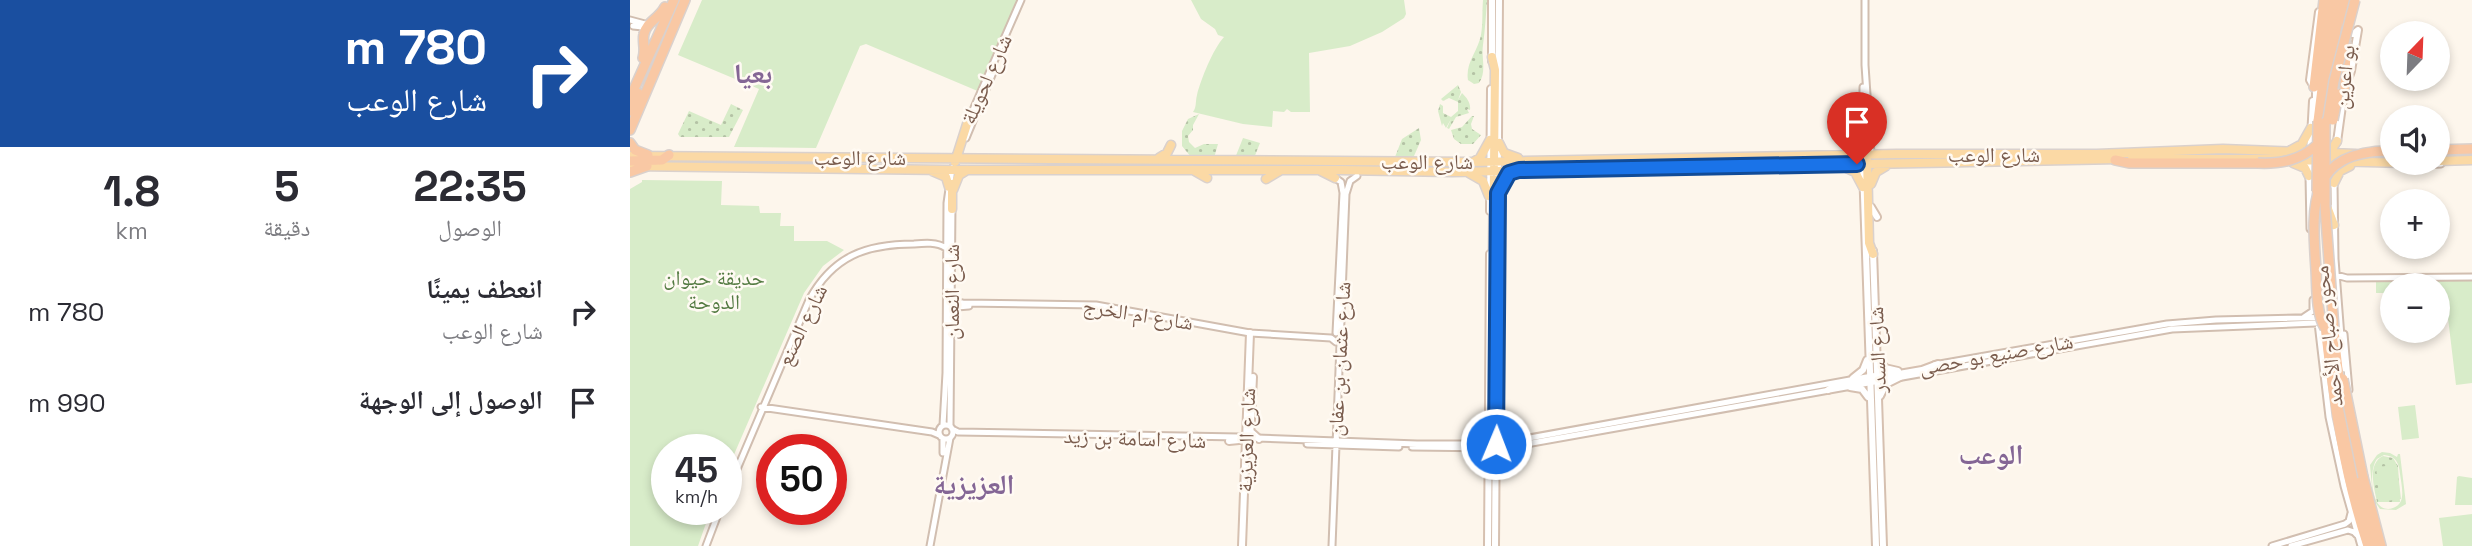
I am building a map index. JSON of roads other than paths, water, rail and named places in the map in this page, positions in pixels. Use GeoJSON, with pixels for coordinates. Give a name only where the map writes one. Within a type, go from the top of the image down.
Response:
{"type":"FeatureCollection","features":[{"type":"Feature","properties":{"kind":"highway"},"geometry":{"type":"LineString","coordinates":[[631,95],[668,0]]}},
{"type":"Feature","properties":{"kind":"highway"},"geometry":{"type":"LineString","coordinates":[[630,119],[658,23],[674,0]]}},
{"type":"Feature","properties":{"kind":"highway"},"geometry":{"type":"LineString","coordinates":[[630,136],[630,130],[685,0]]}},
{"type":"Feature","properties":{"kind":"highway"},"geometry":{"type":"LineString","coordinates":[[2317,126],[2315,85],[2325,0]]}},
{"type":"Feature","properties":{"kind":"highway","name":"بو اعرين"},"geometry":{"type":"LineString","coordinates":[[2315,85],[2328,37],[2325,0]]}},
{"type":"Feature","properties":{"kind":"highway"},"geometry":{"type":"LineString","coordinates":[[2317,126],[2340,0]]}},
{"type":"Feature","properties":{"kind":"highway"},"geometry":{"type":"LineString","coordinates":[[2317,126],[2328,119],[2352,0]]}},
{"type":"Feature","properties":{"kind":"highway"},"geometry":{"type":"LineString","coordinates":[[2115,160],[2129,163],[2264,163],[2289,161],[2304,155],[2317,146],[2333,119],[2342,83],[2352,0]]}},
{"type":"Feature","properties":{"kind":"highway","name":"بو اعرين"},"geometry":{"type":"LineString","coordinates":[[2342,83],[2342,42],[2352,0]]}},
{"type":"Feature","properties":{"kind":"highway"},"geometry":{"type":"LineString","coordinates":[[631,95],[632,85],[645,53],[641,46],[644,33],[649,24],[658,23]]}},
{"type":"Feature","properties":{"kind":"highway"},"geometry":{"type":"LineString","coordinates":[[630,111],[644,78]]}},
{"type":"Feature","properties":{"kind":"highway","name":"محور صباح الأحمد"},"geometry":{"type":"LineString","coordinates":[[2317,126],[2325,206],[2328,327],[2336,413],[2350,481],[2375,546]]}},
{"type":"Feature","properties":{"kind":"highway"},"geometry":{"type":"LineString","coordinates":[[630,142],[635,150],[648,160]]}},
{"type":"Feature","properties":{"kind":"highway"},"geometry":{"type":"LineString","coordinates":[[2450,154],[2472,151]]}},
{"type":"Feature","properties":{"kind":"highway"},"geometry":{"type":"LineString","coordinates":[[2380,154],[2361,153],[2343,161],[2325,177],[2317,192],[2313,214],[2322,321],[2328,327],[2344,374],[2356,447],[2382,546]]}},
{"type":"Feature","properties":{"kind":"highway"},"geometry":{"type":"LineString","coordinates":[[630,164],[659,160],[669,155]]}},
{"type":"Feature","properties":{"kind":"highway"},"geometry":{"type":"LineString","coordinates":[[630,164],[648,160]]}},
{"type":"Feature","properties":{"kind":"highway","name":"محور صباح الأحمد"},"geometry":{"type":"LineString","coordinates":[[2328,327],[2363,545]]}},
{"type":"Feature","properties":{"kind":"highway"},"geometry":{"type":"LineString","coordinates":[[2357,496],[2362,492],[2358,446]]}},
{"type":"Feature","properties":{"kind":"highway"},"geometry":{"type":"LineString","coordinates":[[2350,481],[2348,489],[2352,531]]}},
{"type":"Feature","properties":{"kind":"main road"},"geometry":{"type":"LineString","coordinates":[[1492,0],[1494,195],[1486,376],[1488,427],[1492,446]]}},
{"type":"Feature","properties":{"kind":"main road"},"geometry":{"type":"LineString","coordinates":[[1470,162],[1479,158],[1494,142],[1499,112],[1499,0]]}},
{"type":"Feature","properties":{"kind":"main road","name":"بو اعرين"},"geometry":{"type":"LineString","coordinates":[[2337,138],[2342,83],[2351,71],[2358,30],[2353,34],[2349,31],[2352,0]]}},
{"type":"Feature","properties":{"kind":"main road"},"geometry":{"type":"LineString","coordinates":[[1492,57],[1495,70],[1493,256],[1497,276]]}},
{"type":"Feature","properties":{"kind":"main road"},"geometry":{"type":"LineString","coordinates":[[1499,112],[1504,103]]}},
{"type":"Feature","properties":{"kind":"main road"},"geometry":{"type":"LineString","coordinates":[[1863,111],[1869,243],[1873,254]]}},
{"type":"Feature","properties":{"kind":"main road"},"geometry":{"type":"LineString","coordinates":[[952,209],[951,191],[955,164],[969,118]]}},
{"type":"Feature","properties":{"kind":"main road"},"geometry":{"type":"LineString","coordinates":[[2317,126],[2321,138],[2330,138],[2339,125]]}},
{"type":"Feature","properties":{"kind":"main road"},"geometry":{"type":"LineString","coordinates":[[2288,151],[2302,144],[2317,126]]}},
{"type":"Feature","properties":{"kind":"main road"},"geometry":{"type":"LineString","coordinates":[[2317,126],[2326,176],[2327,208],[2334,225]]}},
{"type":"Feature","properties":{"kind":"main road"},"geometry":{"type":"LineString","coordinates":[[1846,155],[1857,150],[1867,138],[1880,150],[1897,153]]}},
{"type":"Feature","properties":{"kind":"main road"},"geometry":{"type":"LineString","coordinates":[[2337,138],[2341,148],[2353,154]]}},
{"type":"Feature","properties":{"kind":"main road"},"geometry":{"type":"LineString","coordinates":[[2280,159],[2303,167],[2321,159],[2337,138]]}},
{"type":"Feature","properties":{"kind":"main road"},"geometry":{"type":"LineString","coordinates":[[859,164],[942,162],[938,158],[947,155],[962,142],[969,154],[982,158]]}},
{"type":"Feature","properties":{"kind":"main road"},"geometry":{"type":"LineString","coordinates":[[1494,142],[1506,154],[1524,160]]}},
{"type":"Feature","properties":{"kind":"main road"},"geometry":{"type":"LineString","coordinates":[[1154,159],[1164,155],[1173,146],[1178,151],[1180,164]]}},
{"type":"Feature","properties":{"kind":"main road"},"geometry":{"type":"LineString","coordinates":[[2158,147],[2167,155],[2230,154],[2321,159],[2380,155]]}},
{"type":"Feature","properties":{"kind":"main road"},"geometry":{"type":"LineString","coordinates":[[2128,153],[2137,148]]}},
{"type":"Feature","properties":{"kind":"main road","name":"شارع الوعب"},"geometry":{"type":"LineString","coordinates":[[648,160],[758,167],[930,169],[982,158],[1154,159],[1180,164],[1282,170],[1467,172],[1538,157],[1560,159],[1846,155],[1890,164],[2018,165],[2115,160],[2223,149],[2288,151],[2321,159],[2353,154],[2380,154]]}},
{"type":"Feature","properties":{"kind":"main road"},"geometry":{"type":"LineString","coordinates":[[1704,157],[1715,151]]}},
{"type":"Feature","properties":{"kind":"main road"},"geometry":{"type":"LineString","coordinates":[[1672,152],[1684,157]]}},
{"type":"Feature","properties":{"kind":"main road"},"geometry":{"type":"LineString","coordinates":[[1560,159],[1570,153],[1585,154]]}},
{"type":"Feature","properties":{"kind":"main road","name":"شارع الوعب"},"geometry":{"type":"LineString","coordinates":[[630,164],[669,155],[881,155],[938,158],[971,169],[1054,173],[1299,158],[1470,162],[1519,170],[1839,165],[1897,153],[2128,153],[2264,163],[2280,159],[2380,163]]}},
{"type":"Feature","properties":{"kind":"main road"},"geometry":{"type":"LineString","coordinates":[[1760,166],[1780,161],[1976,158],[1988,154]]}},
{"type":"Feature","properties":{"kind":"main road"},"geometry":{"type":"LineString","coordinates":[[1346,161],[1356,157]]}},
{"type":"Feature","properties":{"kind":"main road"},"geometry":{"type":"LineString","coordinates":[[2450,157],[2472,162]]}},
{"type":"Feature","properties":{"kind":"main road"},"geometry":{"type":"LineString","coordinates":[[1384,171],[1408,167],[1592,163],[1605,158]]}},
{"type":"Feature","properties":{"kind":"main road"},"geometry":{"type":"LineString","coordinates":[[799,167],[812,164],[1050,163],[1063,159]]}},
{"type":"Feature","properties":{"kind":"main road","name":"شارع السدر"},"geometry":{"type":"LineString","coordinates":[[1867,159],[1865,246],[1868,355],[1878,401],[1883,546]]}},
{"type":"Feature","properties":{"kind":"main road","name":"محور صباح الأحمد"},"geometry":{"type":"LineString","coordinates":[[2321,159],[2334,183]]}},
{"type":"Feature","properties":{"kind":"main road"},"geometry":{"type":"LineString","coordinates":[[2036,166],[2082,162]]}},
{"type":"Feature","properties":{"kind":"main road"},"geometry":{"type":"LineString","coordinates":[[951,188],[960,174],[971,169],[970,165],[1016,163]]}},
{"type":"Feature","properties":{"kind":"main road"},"geometry":{"type":"LineString","coordinates":[[1978,163],[2003,168]]}},
{"type":"Feature","properties":{"kind":"main road"},"geometry":{"type":"LineString","coordinates":[[2334,183],[2342,169],[2363,163]]}},
{"type":"Feature","properties":{"kind":"main road"},"geometry":{"type":"LineString","coordinates":[[1085,169],[1111,164],[1180,164],[1207,178]]}},
{"type":"Feature","properties":{"kind":"main road"},"geometry":{"type":"LineString","coordinates":[[1839,165],[1856,172],[1867,186],[1876,172],[1890,164]]}},
{"type":"Feature","properties":{"kind":"main road"},"geometry":{"type":"LineString","coordinates":[[1920,164],[1935,169]]}},
{"type":"Feature","properties":{"kind":"main road"},"geometry":{"type":"LineString","coordinates":[[758,167],[785,174]]}},
{"type":"Feature","properties":{"kind":"main road"},"geometry":{"type":"LineString","coordinates":[[930,169],[946,177],[951,188]]}},
{"type":"Feature","properties":{"kind":"main road"},"geometry":{"type":"LineString","coordinates":[[1146,169],[1160,175]]}},
{"type":"Feature","properties":{"kind":"main road"},"geometry":{"type":"LineString","coordinates":[[1266,179],[1282,170]]}},
{"type":"Feature","properties":{"kind":"main road"},"geometry":{"type":"LineString","coordinates":[[1318,170],[1335,178]]}},
{"type":"Feature","properties":{"kind":"main road"},"geometry":{"type":"LineString","coordinates":[[1494,195],[1507,176],[1519,170]]}},
{"type":"Feature","properties":{"kind":"main road"},"geometry":{"type":"LineString","coordinates":[[1467,172],[1483,181],[1494,195],[1497,276],[1496,421],[1492,446],[1494,510]]}},
{"type":"Feature","properties":{"kind":"main road","name":"شارع السدر"},"geometry":{"type":"LineString","coordinates":[[1867,186],[1871,207],[1877,354],[1871,406],[1876,546]]}},
{"type":"Feature","properties":{"kind":"main road"},"geometry":{"type":"LineString","coordinates":[[1871,207],[1877,217]]}},
{"type":"Feature","properties":{"kind":"main road"},"geometry":{"type":"LineString","coordinates":[[1861,256],[1865,246]]}},
{"type":"Feature","properties":{"kind":"main road"},"geometry":{"type":"LineString","coordinates":[[1876,325],[1881,306]]}},
{"type":"Feature","properties":{"kind":"main road"},"geometry":{"type":"LineString","coordinates":[[1868,320],[1878,434]]}},
{"type":"Feature","properties":{"kind":"main road","name":"شارع العزيزية"},"geometry":{"type":"LineString","coordinates":[[1244,546],[1245,450],[1255,358],[1252,335]]}},
{"type":"Feature","properties":{"kind":"main road","name":"شارع العزيزية"},"geometry":{"type":"LineString","coordinates":[[1244,546],[1246,424],[1252,335]]}},
{"type":"Feature","properties":{"kind":"main road"},"geometry":{"type":"LineString","coordinates":[[1877,354],[1884,367],[1899,374],[1884,387],[1878,401]]}},
{"type":"Feature","properties":{"kind":"main road"},"geometry":{"type":"LineString","coordinates":[[1853,378],[1864,369],[1868,355]]}},
{"type":"Feature","properties":{"kind":"main road"},"geometry":{"type":"LineString","coordinates":[[1828,390],[1836,385],[1922,370],[1938,364]]}},
{"type":"Feature","properties":{"kind":"main road"},"geometry":{"type":"LineString","coordinates":[[1486,376],[1491,389],[1495,546]]}},
{"type":"Feature","properties":{"kind":"main road"},"geometry":{"type":"LineString","coordinates":[[1850,387],[1865,391],[1871,406]]}},
{"type":"Feature","properties":{"kind":"main road"},"geometry":{"type":"LineString","coordinates":[[1483,388],[1488,403]]}},
{"type":"Feature","properties":{"kind":"main road"},"geometry":{"type":"LineString","coordinates":[[1488,546],[1492,465],[1502,453],[1517,443],[1502,434],[1496,421]]}},
{"type":"Feature","properties":{"kind":"main road"},"geometry":{"type":"LineString","coordinates":[[1229,439],[1241,432],[1246,424]]}},
{"type":"Feature","properties":{"kind":"main road"},"geometry":{"type":"LineString","coordinates":[[1488,427],[1474,447],[1492,465]]}},
{"type":"Feature","properties":{"kind":"main road"},"geometry":{"type":"LineString","coordinates":[[1229,439],[1259,439]]}},
{"type":"Feature","properties":{"kind":"main road"},"geometry":{"type":"LineString","coordinates":[[1229,439],[1245,450]]}},
{"type":"Feature","properties":{"kind":"main road"},"geometry":{"type":"LineString","coordinates":[[1870,503],[1874,496]]}},
{"type":"Feature","properties":{"kind":"street","name":"شارع لحويلة"},"geometry":{"type":"LineString","coordinates":[[955,164],[969,118],[1012,28],[1022,0]]}},
{"type":"Feature","properties":{"kind":"street"},"geometry":{"type":"LineString","coordinates":[[1864,0],[1863,111],[1867,138]]}},
{"type":"Feature","properties":{"kind":"street"},"geometry":{"type":"LineString","coordinates":[[1864,0],[1867,159]]}},
{"type":"Feature","properties":{"kind":"street"},"geometry":{"type":"LineString","coordinates":[[631,23],[658,23]]}},
{"type":"Feature","properties":{"kind":"street"},"geometry":{"type":"LineString","coordinates":[[631,23],[644,33]]}},
{"type":"Feature","properties":{"kind":"street","name":"شارع لحويلة"},"geometry":{"type":"LineString","coordinates":[[962,142],[988,79]]}},
{"type":"Feature","properties":{"kind":"street"},"geometry":{"type":"LineString","coordinates":[[2321,159],[2317,171],[2326,176]]}},
{"type":"Feature","properties":{"kind":"street","name":"محور صباح الأحمد"},"geometry":{"type":"LineString","coordinates":[[2321,159],[2315,294],[2344,374],[2382,546]]}},
{"type":"Feature","properties":{"kind":"street"},"geometry":{"type":"LineString","coordinates":[[2450,163],[2472,162]]}},
{"type":"Feature","properties":{"kind":"street","name":"شارع النعمان"},"geometry":{"type":"LineString","coordinates":[[944,430],[946,248],[955,164]]}},
{"type":"Feature","properties":{"kind":"street","name":"شارع عثمان بن عفان"},"geometry":{"type":"LineString","coordinates":[[1334,430],[1333,340],[1336,334],[1345,193],[1351,179],[1357,176]]}},
{"type":"Feature","properties":{"kind":"street"},"geometry":{"type":"LineString","coordinates":[[1335,178],[1341,182],[1345,193]]}},
{"type":"Feature","properties":{"kind":"street","name":"محور صباح الأحمد"},"geometry":{"type":"LineString","coordinates":[[2334,183],[2337,298],[2328,327],[2329,417],[2351,510],[2352,531],[2363,545]]}},
{"type":"Feature","properties":{"kind":"street","name":"شارع النعمان"},"geometry":{"type":"LineString","coordinates":[[928,546],[941,471],[944,430],[951,312],[951,188]]}},
{"type":"Feature","properties":{"kind":"street","name":"شارع عثمان بن عفان"},"geometry":{"type":"LineString","coordinates":[[1330,546],[1331,443],[1334,430],[1345,193]]}},
{"type":"Feature","properties":{"kind":"street","name":"شارع الصنع"},"geometry":{"type":"LineString","coordinates":[[763,406],[808,298],[826,272],[841,258],[865,246],[886,242],[939,240],[947,236]]}},
{"type":"Feature","properties":{"kind":"street","name":"شارع الصنع"},"geometry":{"type":"LineString","coordinates":[[742,454],[809,300],[831,270],[856,253],[877,246],[923,243],[938,244],[946,248]]}},
{"type":"Feature","properties":{"kind":"street"},"geometry":{"type":"LineString","coordinates":[[2336,274],[2340,278],[2472,277]]}},
{"type":"Feature","properties":{"kind":"street","name":"محور صباح الأحمد"},"geometry":{"type":"LineString","coordinates":[[2347,278],[2339,284],[2348,368],[2348,394]]}},
{"type":"Feature","properties":{"kind":"street"},"geometry":{"type":"LineString","coordinates":[[2315,294],[2323,305],[2330,305],[2337,298]]}},
{"type":"Feature","properties":{"kind":"street"},"geometry":{"type":"LineString","coordinates":[[2301,318],[2313,311],[2315,294]]}},
{"type":"Feature","properties":{"kind":"street","name":"شارع ام الخرج"},"geometry":{"type":"LineString","coordinates":[[951,298],[954,302],[963,303],[1096,305],[1252,335]]}},
{"type":"Feature","properties":{"kind":"street","name":"شارع ام الخرج"},"geometry":{"type":"LineString","coordinates":[[951,312],[957,307],[972,306],[1096,309],[1252,335],[1333,340]]}},
{"type":"Feature","properties":{"kind":"street","name":"شارع صنيع بو حصى"},"geometry":{"type":"LineString","coordinates":[[1899,374],[1938,364],[2167,324],[2207,320],[2301,318],[2328,327]]}},
{"type":"Feature","properties":{"kind":"street"},"geometry":{"type":"LineString","coordinates":[[2167,324],[2174,319]]}},
{"type":"Feature","properties":{"kind":"street"},"geometry":{"type":"LineString","coordinates":[[2279,325],[2306,326],[2316,330],[2328,327]]}},
{"type":"Feature","properties":{"kind":"street","name":"شارع صنيع بو حصى"},"geometry":{"type":"LineString","coordinates":[[1492,446],[1661,419],[1853,378],[1899,374],[2172,328],[2279,325],[2328,327]]}},
{"type":"Feature","properties":{"kind":"street"},"geometry":{"type":"LineString","coordinates":[[2020,345],[2030,347]]}},
{"type":"Feature","properties":{"kind":"street"},"geometry":{"type":"LineString","coordinates":[[1967,359],[1975,353]]}},
{"type":"Feature","properties":{"kind":"street","name":"شارع صنيع بو حصى"},"geometry":{"type":"LineString","coordinates":[[1517,443],[1613,421],[1850,387],[1873,378]]}},
{"type":"Feature","properties":{"kind":"street"},"geometry":{"type":"LineString","coordinates":[[1686,404],[1700,409]]}},
{"type":"Feature","properties":{"kind":"street","name":"شارع اسامة بن زيد"},"geometry":{"type":"LineString","coordinates":[[763,406],[932,432],[944,430],[1229,439]]}},
{"type":"Feature","properties":{"kind":"street"},"geometry":{"type":"LineString","coordinates":[[1688,418],[1700,409]]}},
{"type":"Feature","properties":{"kind":"street"},"geometry":{"type":"LineString","coordinates":[[1613,421],[1629,414]]}},
{"type":"Feature","properties":{"kind":"street"},"geometry":{"type":"LineString","coordinates":[[1661,419],[1676,420]]}},
{"type":"Feature","properties":{"kind":"street"},"geometry":{"type":"LineString","coordinates":[[1551,429],[1569,429]]}},
{"type":"Feature","properties":{"kind":"street","name":"شارع اسامة بن زيد"},"geometry":{"type":"LineString","coordinates":[[944,430],[951,437],[1006,435],[1229,439]]}},
{"type":"Feature","properties":{"kind":"street"},"geometry":{"type":"LineString","coordinates":[[1334,430],[1348,442]]}},
{"type":"Feature","properties":{"kind":"street","name":"شارع النعمان"},"geometry":{"type":"LineString","coordinates":[[928,546],[951,437]]}},
{"type":"Feature","properties":{"kind":"street"},"geometry":{"type":"LineString","coordinates":[[1247,438],[1474,447]]}},
{"type":"Feature","properties":{"kind":"street"},"geometry":{"type":"LineString","coordinates":[[1259,439],[1492,446]]}},
{"type":"Feature","properties":{"kind":"street","name":"شارع عثمان بن عفان"},"geometry":{"type":"LineString","coordinates":[[1330,546],[1331,443]]}},
{"type":"Feature","properties":{"kind":"street"},"geometry":{"type":"LineString","coordinates":[[2272,546],[2344,524],[2350,519],[2351,510]]}},
{"type":"Feature","properties":{"kind":"street"},"geometry":{"type":"LineString","coordinates":[[2291,546],[2352,531],[2350,526],[2344,524]]}},
{"type":"Feature","properties":{"kind":"street"},"geometry":{"type":"LineString","coordinates":[[705,546],[713,525]]}},
{"type":"Feature","properties":{"kind":"district","name":"بعيا"},"geometry":{"type":"Point","coordinates":[753,73]}},
{"type":"Feature","properties":{"kind":"district","name":"الوعب"},"geometry":{"type":"Point","coordinates":[1991,454]}},
{"type":"Feature","properties":{"kind":"district","name":"العزيزية"},"geometry":{"type":"Point","coordinates":[974,484]}},
{"type":"Feature","properties":{"kind":"park label","name":"حديقة حيوان الدوحة"},"geometry":{"type":"Point","coordinates":[714,289]}}]}
